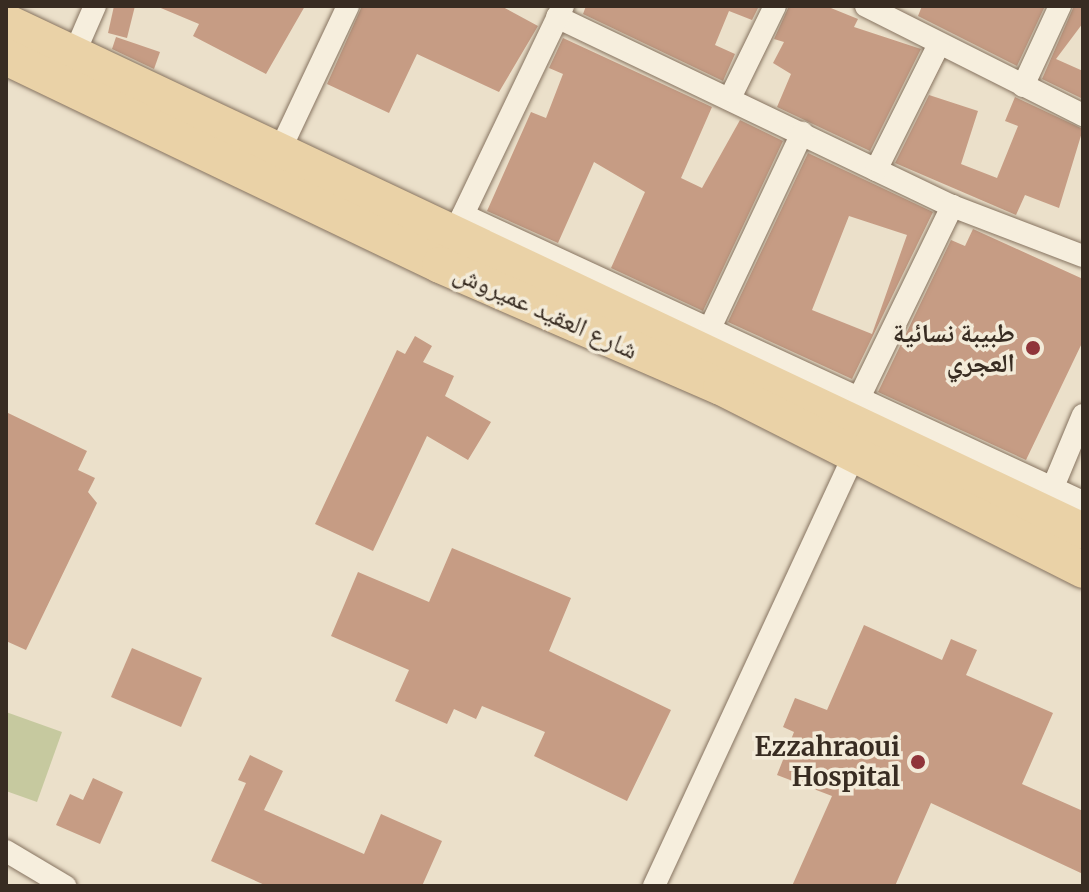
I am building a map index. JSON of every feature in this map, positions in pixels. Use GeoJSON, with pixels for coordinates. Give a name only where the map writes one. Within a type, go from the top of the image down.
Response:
{"type":"FeatureCollection","features":[{"type":"Feature","properties":{"kind":"main road","name":"شارع العقيد عميروش"},"geometry":{"type":"LineString","coordinates":[[6,22],[279,152],[452,239],[856,425],[1041,515],[1083,531]]}},
{"type":"Feature","properties":{"kind":"main road","name":"شارع العقيد عميروش"},"geometry":{"type":"LineString","coordinates":[[6,57],[452,239]]}},
{"type":"Feature","properties":{"kind":"main road","name":"شارع العقيد عميروش"},"geometry":{"type":"LineString","coordinates":[[1041,515],[1083,570]]}},
{"type":"Feature","properties":{"kind":"street"},"geometry":{"type":"LineString","coordinates":[[74,54],[95,6]]}},
{"type":"Feature","properties":{"kind":"street"},"geometry":{"type":"LineString","coordinates":[[279,152],[348,6]]}},
{"type":"Feature","properties":{"kind":"street"},"geometry":{"type":"LineString","coordinates":[[731,96],[775,6]]}},
{"type":"Feature","properties":{"kind":"street"},"geometry":{"type":"LineString","coordinates":[[866,6],[1083,115]]}},
{"type":"Feature","properties":{"kind":"street"},"geometry":{"type":"LineString","coordinates":[[1023,86],[1060,6]]}},
{"type":"Feature","properties":{"kind":"street"},"geometry":{"type":"LineString","coordinates":[[856,425],[710,328],[452,239],[560,11],[952,206],[1083,256]]}},
{"type":"Feature","properties":{"kind":"street"},"geometry":{"type":"LineString","coordinates":[[876,170],[939,44]]}},
{"type":"Feature","properties":{"kind":"street"},"geometry":{"type":"LineString","coordinates":[[710,328],[802,133]]}},
{"type":"Feature","properties":{"kind":"street"},"geometry":{"type":"LineString","coordinates":[[654,886],[952,206]]}},
{"type":"Feature","properties":{"kind":"street"},"geometry":{"type":"LineString","coordinates":[[1041,515],[1083,415]]}},
{"type":"Feature","properties":{"kind":"street"},"geometry":{"type":"LineString","coordinates":[[1041,515],[1083,502]]}},
{"type":"Feature","properties":{"kind":"street"},"geometry":{"type":"LineString","coordinates":[[6,851],[65,886]]}},
{"type":"Feature","properties":{"kind":"green space"},"geometry":{"type":"Polygon","coordinates":[[[6,712],[62,732],[37,802],[6,791],[6,712]]]}},
{"type":"Feature","properties":{"kind":"building"},"geometry":{"type":"Polygon","coordinates":[[[114,6],[135,6],[127,38],[108,33],[114,6]]]}},
{"type":"Feature","properties":{"kind":"building"},"geometry":{"type":"Polygon","coordinates":[[[156,6],[305,6],[266,74],[193,36],[199,24],[156,6]]]}},
{"type":"Feature","properties":{"kind":"building"},"geometry":{"type":"Polygon","coordinates":[[[362,6],[501,6],[538,26],[499,92],[417,54],[389,113],[327,84],[362,6]]]}},
{"type":"Feature","properties":{"kind":"building"},"geometry":{"type":"Polygon","coordinates":[[[586,6],[759,6],[752,20],[729,11],[715,45],[735,54],[723,81],[583,14],[586,6]]]}},
{"type":"Feature","properties":{"kind":"building"},"geometry":{"type":"Polygon","coordinates":[[[789,6],[826,6],[858,19],[854,27],[921,49],[870,151],[777,107],[791,74],[773,63],[784,42],[774,39],[789,6]]]}},
{"type":"Feature","properties":{"kind":"building"},"geometry":{"type":"Polygon","coordinates":[[[922,6],[1045,6],[1017,66],[918,16],[922,6]]]}},
{"type":"Feature","properties":{"kind":"building"},"geometry":{"type":"Polygon","coordinates":[[[1074,6],[1083,6],[1083,23],[1056,59],[1083,71],[1083,99],[1042,79],[1074,6]]]}},
{"type":"Feature","properties":{"kind":"building"},"geometry":{"type":"Polygon","coordinates":[[[116,37],[160,52],[154,69],[112,49],[116,37]]]}},
{"type":"Feature","properties":{"kind":"building"},"geometry":{"type":"Polygon","coordinates":[[[563,38],[712,107],[681,178],[702,188],[740,120],[783,141],[703,311],[611,268],[645,192],[594,162],[558,243],[487,211],[531,112],[546,118],[563,74],[549,68],[563,38]]]}},
{"type":"Feature","properties":{"kind":"building"},"geometry":{"type":"Polygon","coordinates":[[[929,95],[978,111],[961,164],[997,178],[1018,126],[1005,121],[1015,97],[1083,129],[1059,208],[1025,195],[1016,215],[895,163],[929,95]]]}},
{"type":"Feature","properties":{"kind":"building"},"geometry":{"type":"Polygon","coordinates":[[[808,153],[933,212],[852,379],[728,322],[808,153]],[[849,216],[812,310],[872,334],[907,235],[849,216]]]}},
{"type":"Feature","properties":{"kind":"building","name":"طبيبة نسائية العجري"},"geometry":{"type":"Polygon","coordinates":[[[973,229],[1083,279],[1083,341],[1026,460],[878,392],[951,240],[965,246],[973,229]]]}},
{"type":"Feature","properties":{"kind":"building"},"geometry":{"type":"Polygon","coordinates":[[[415,336],[432,346],[423,362],[454,376],[445,396],[491,422],[468,460],[427,436],[373,551],[315,524],[397,350],[405,354],[415,336]]]}},
{"type":"Feature","properties":{"kind":"building"},"geometry":{"type":"Polygon","coordinates":[[[6,412],[87,451],[78,470],[95,478],[88,492],[97,503],[26,650],[6,641],[6,412]]]}},
{"type":"Feature","properties":{"kind":"building"},"geometry":{"type":"Polygon","coordinates":[[[452,548],[571,598],[549,651],[671,710],[627,801],[534,756],[545,732],[482,706],[476,719],[454,709],[447,724],[395,701],[409,670],[331,636],[358,572],[429,602],[452,548]]]}},
{"type":"Feature","properties":{"kind":"building"},"geometry":{"type":"Polygon","coordinates":[[[864,625],[942,660],[951,639],[977,650],[966,675],[1053,713],[1022,784],[1083,811],[1083,874],[931,803],[895,886],[792,886],[832,796],[777,775],[794,732],[783,727],[795,698],[827,710],[864,625]]]}},
{"type":"Feature","properties":{"kind":"building"},"geometry":{"type":"Polygon","coordinates":[[[132,648],[202,678],[181,727],[111,697],[132,648]]]}},
{"type":"Feature","properties":{"kind":"building"},"geometry":{"type":"Polygon","coordinates":[[[250,755],[283,771],[264,810],[364,854],[381,814],[442,841],[422,886],[267,886],[211,861],[246,783],[238,780],[250,755]]]}},
{"type":"Feature","properties":{"kind":"building"},"geometry":{"type":"Polygon","coordinates":[[[93,778],[123,792],[100,844],[56,825],[70,794],[83,800],[93,778]]]}},
{"type":"Feature","properties":{"kind":"place","name":"طبيبة نسائية العجري"},"geometry":{"type":"Point","coordinates":[1033,348]}},
{"type":"Feature","properties":{"kind":"place","name":"Ezzahraoui Hospital"},"geometry":{"type":"Point","coordinates":[918,762]}}]}
